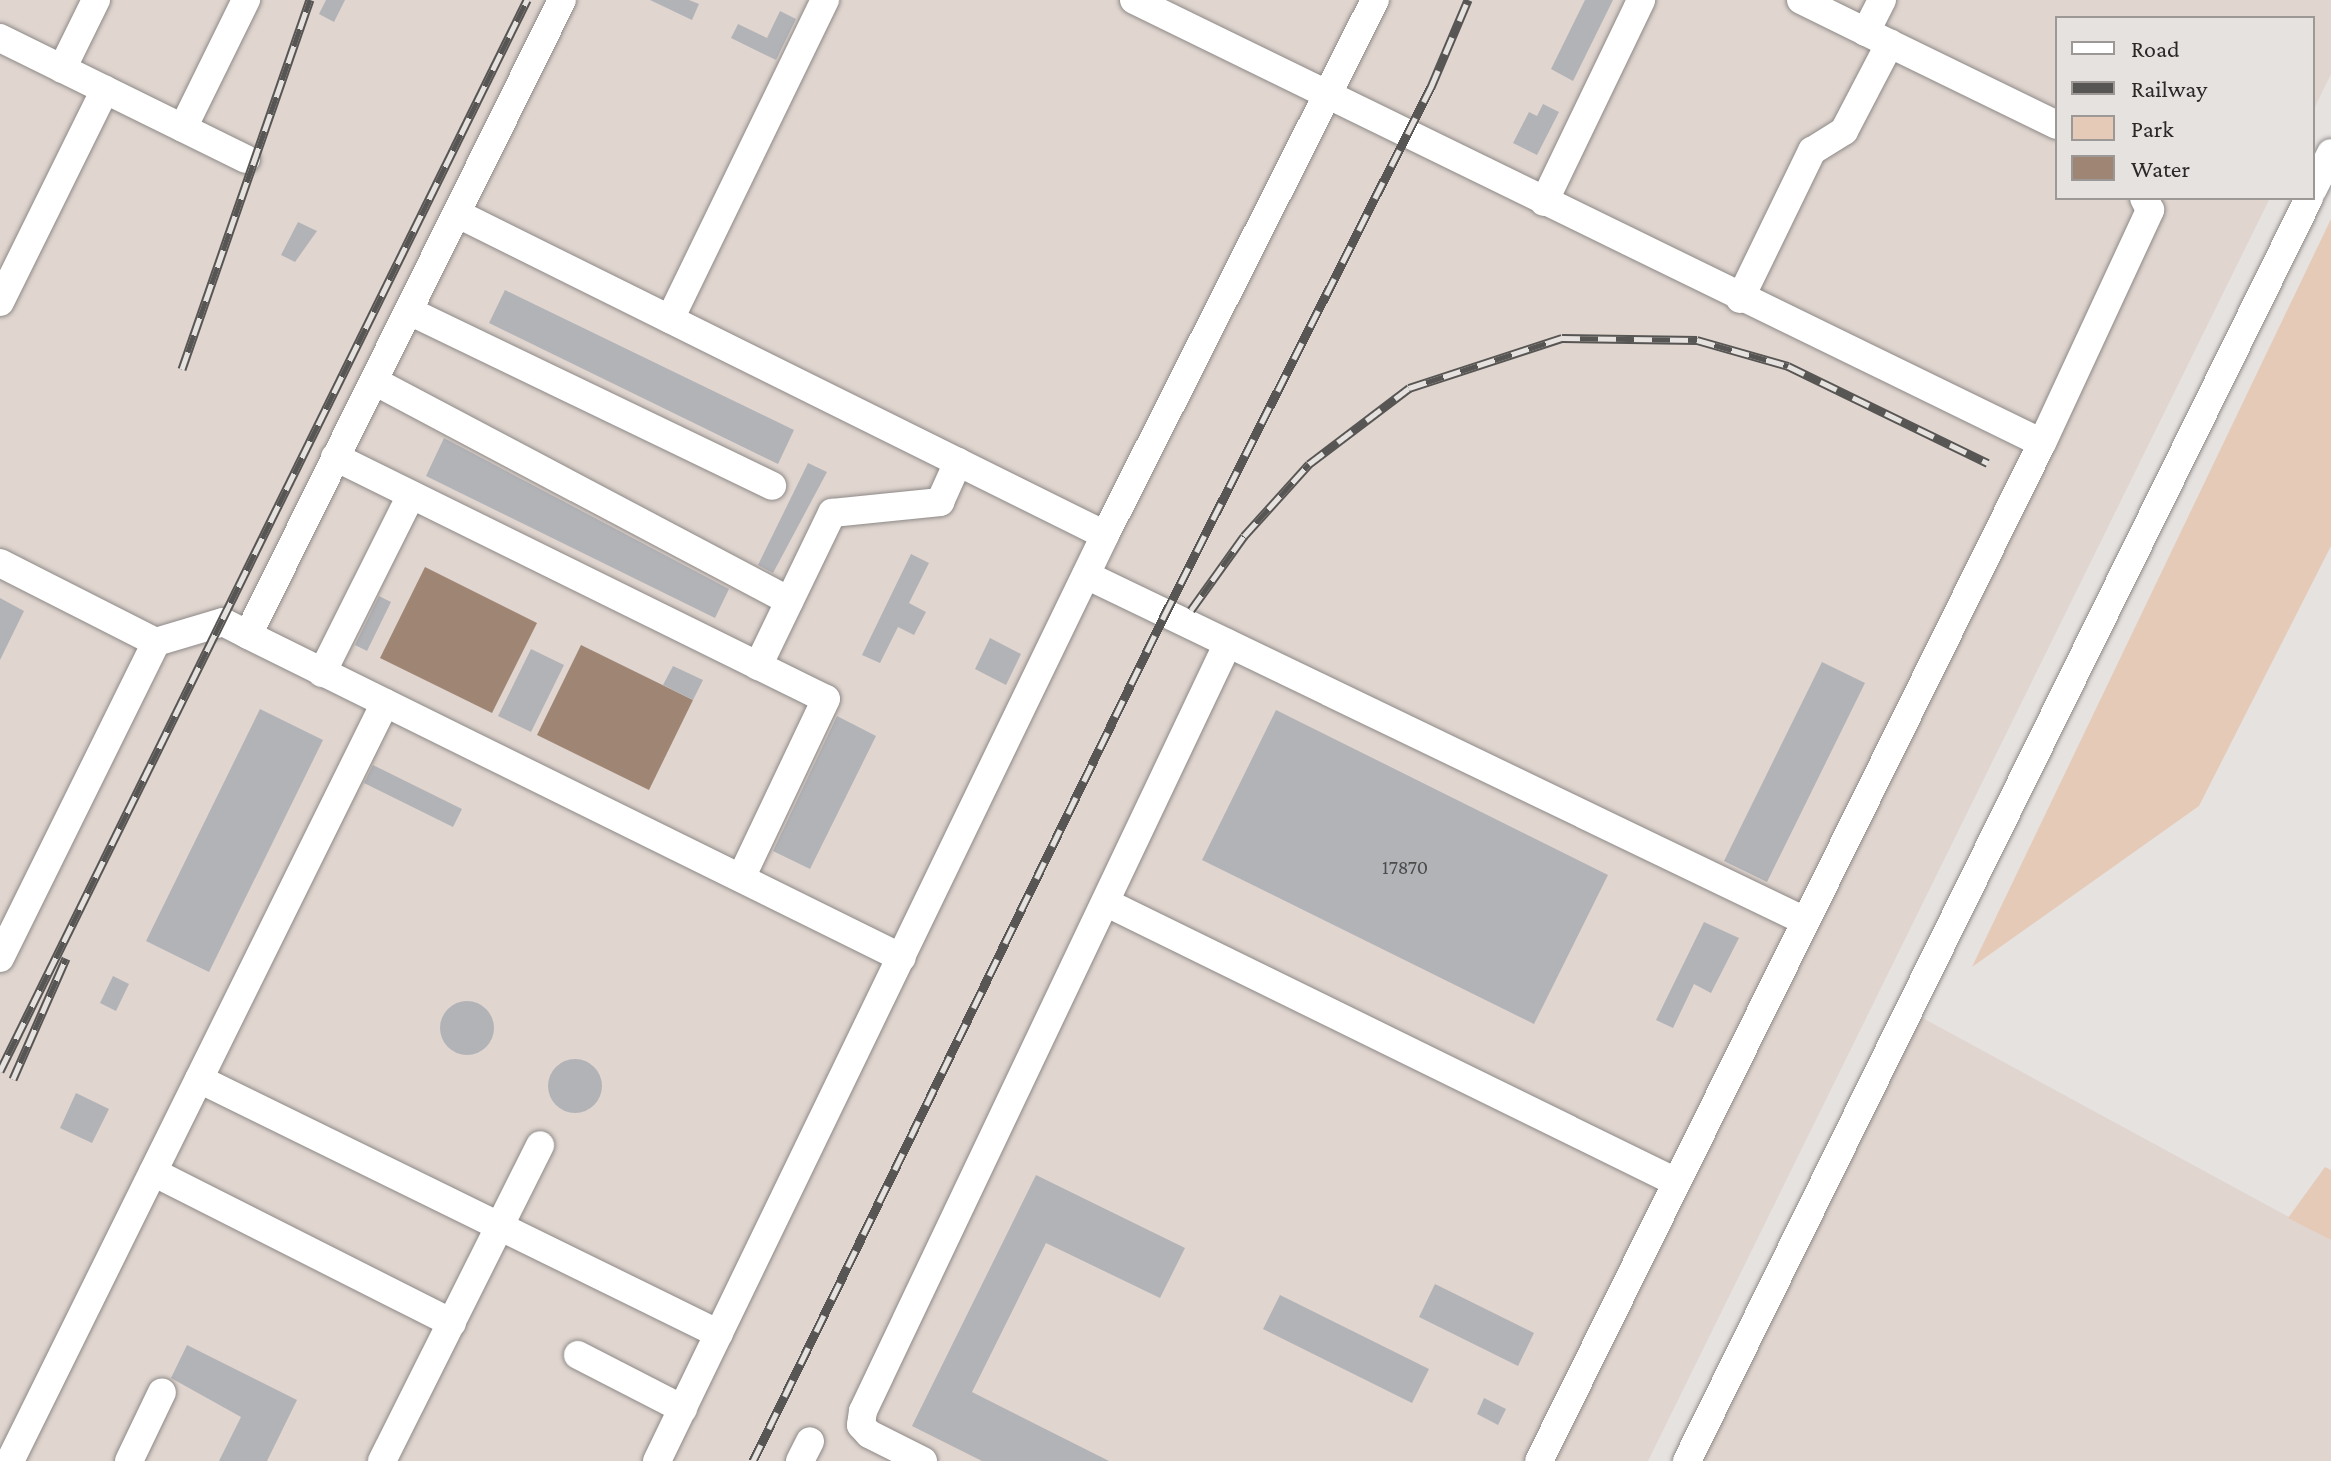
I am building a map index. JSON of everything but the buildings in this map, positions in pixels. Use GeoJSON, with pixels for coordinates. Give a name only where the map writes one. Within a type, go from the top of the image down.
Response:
{"type":"FeatureCollection","features":[{"type":"Feature","properties":{"kind":"street"},"geometry":{"type":"LineString","coordinates":[[62,69],[96,0]]}},
{"type":"Feature","properties":{"kind":"street"},"geometry":{"type":"LineString","coordinates":[[183,128],[246,0]]}},
{"type":"Feature","properties":{"kind":"street"},"geometry":{"type":"LineString","coordinates":[[248,635],[562,0]]}},
{"type":"Feature","properties":{"kind":"street"},"geometry":{"type":"LineString","coordinates":[[670,319],[825,0]]}},
{"type":"Feature","properties":{"kind":"street"},"geometry":{"type":"LineString","coordinates":[[657,1461],[1105,535],[1329,98],[1375,0]]}},
{"type":"Feature","properties":{"kind":"street"},"geometry":{"type":"LineString","coordinates":[[1544,202],[1641,0]]}},
{"type":"Feature","properties":{"kind":"street"},"geometry":{"type":"LineString","coordinates":[[1801,0],[2055,124]]}},
{"type":"Feature","properties":{"kind":"street"},"geometry":{"type":"LineString","coordinates":[[1740,299],[1812,151],[1844,131],[1878,38],[1882,0]]}},
{"type":"Feature","properties":{"kind":"street"},"geometry":{"type":"LineString","coordinates":[[1151,4],[1329,98],[2042,443]]}},
{"type":"Feature","properties":{"kind":"street"},"geometry":{"type":"LineString","coordinates":[[0,38],[246,159]]}},
{"type":"Feature","properties":{"kind":"street"},"geometry":{"type":"LineString","coordinates":[[0,302],[105,90]]}},
{"type":"Feature","properties":{"kind":"street"},"geometry":{"type":"LineString","coordinates":[[2315,185],[2331,153]]}},
{"type":"Feature","properties":{"kind":"street"},"geometry":{"type":"LineString","coordinates":[[1539,1461],[1803,920],[2042,443],[2150,210],[2145,200]]}},
{"type":"Feature","properties":{"kind":"street"},"geometry":{"type":"LineString","coordinates":[[1687,1461],[2308,200]]}},
{"type":"Feature","properties":{"kind":"street"},"geometry":{"type":"LineString","coordinates":[[458,214],[1105,535]]}},
{"type":"Feature","properties":{"kind":"street"},"geometry":{"type":"LineString","coordinates":[[409,311],[772,486]]}},
{"type":"Feature","properties":{"kind":"street"},"geometry":{"type":"LineString","coordinates":[[374,381],[789,601]]}},
{"type":"Feature","properties":{"kind":"street"},"geometry":{"type":"LineString","coordinates":[[335,457],[826,699],[741,878]]}},
{"type":"Feature","properties":{"kind":"street"},"geometry":{"type":"LineString","coordinates":[[758,666],[832,513],[940,502],[958,462]]}},
{"type":"Feature","properties":{"kind":"street"},"geometry":{"type":"LineString","coordinates":[[322,673],[411,495]]}},
{"type":"Feature","properties":{"kind":"street"},"geometry":{"type":"LineString","coordinates":[[0,563],[156,642],[223,622],[902,958]]}},
{"type":"Feature","properties":{"kind":"street"},"geometry":{"type":"LineString","coordinates":[[1086,575],[1803,920]]}},
{"type":"Feature","properties":{"kind":"street"},"geometry":{"type":"LineString","coordinates":[[0,958],[156,642]]}},
{"type":"Feature","properties":{"kind":"street"},"geometry":{"type":"LineString","coordinates":[[923,1461],[869,1434],[861,1425],[863,1411],[1228,643]]}},
{"type":"Feature","properties":{"kind":"street"},"geometry":{"type":"LineString","coordinates":[[10,1461],[385,703]]}},
{"type":"Feature","properties":{"kind":"street"},"geometry":{"type":"LineString","coordinates":[[1107,903],[1676,1182]]}},
{"type":"Feature","properties":{"kind":"street"},"geometry":{"type":"LineString","coordinates":[[199,1079],[719,1334]]}},
{"type":"Feature","properties":{"kind":"street"},"geometry":{"type":"LineString","coordinates":[[393,1457],[452,1323],[540,1145]]}},
{"type":"Feature","properties":{"kind":"street"},"geometry":{"type":"LineString","coordinates":[[153,1172],[452,1323]]}},
{"type":"Feature","properties":{"kind":"street"},"geometry":{"type":"LineString","coordinates":[[578,1355],[683,1409]]}},
{"type":"Feature","properties":{"kind":"street"},"geometry":{"type":"LineString","coordinates":[[129,1461],[162,1392]]}},
{"type":"Feature","properties":{"kind":"shaded area"},"geometry":{"type":"Polygon","coordinates":[[[0,0],[2331,0],[2331,74],[2315,107],[2315,16],[2055,16],[2055,200],[2269,200],[1648,1461],[0,1461],[0,0]]]}},
{"type":"Feature","properties":{"kind":"shaded area"},"geometry":{"type":"Polygon","coordinates":[[[1919,1016],[2331,1240],[2331,1461],[1700,1461],[1919,1016]]]}},
{"type":"Feature","properties":{"kind":"green space"},"geometry":{"type":"Polygon","coordinates":[[[2331,219],[2331,546],[2199,806],[1972,967],[2331,219]]]}},
{"type":"Feature","properties":{"kind":"green space"},"geometry":{"type":"Polygon","coordinates":[[[2325,1167],[2331,1170],[2331,1240],[2288,1218],[2325,1167]]]}},
{"type":"Feature","properties":{"kind":"water"},"geometry":{"type":"Polygon","coordinates":[[[425,567],[537,623],[492,713],[380,658],[425,567]]]}},
{"type":"Feature","properties":{"kind":"water"},"geometry":{"type":"Polygon","coordinates":[[[581,645],[693,700],[649,790],[537,735],[581,645]]]}},
{"type":"Feature","properties":{"kind":"railway"},"geometry":{"type":"LineString","coordinates":[[182,369],[310,0]]}},
{"type":"Feature","properties":{"kind":"railway"},"geometry":{"type":"LineString","coordinates":[[0,1071],[527,0]]}},
{"type":"Feature","properties":{"kind":"railway"},"geometry":{"type":"LineString","coordinates":[[753,1461],[1164,616],[1431,87],[1468,0]]}},
{"type":"Feature","properties":{"kind":"railway"},"geometry":{"type":"LineString","coordinates":[[1191,610],[1244,536],[1309,464],[1409,388],[1562,338],[1697,340],[1788,366],[1988,463]]}},
{"type":"Feature","properties":{"kind":"railway"},"geometry":{"type":"LineString","coordinates":[[13,1079],[66,958]]}}]}
